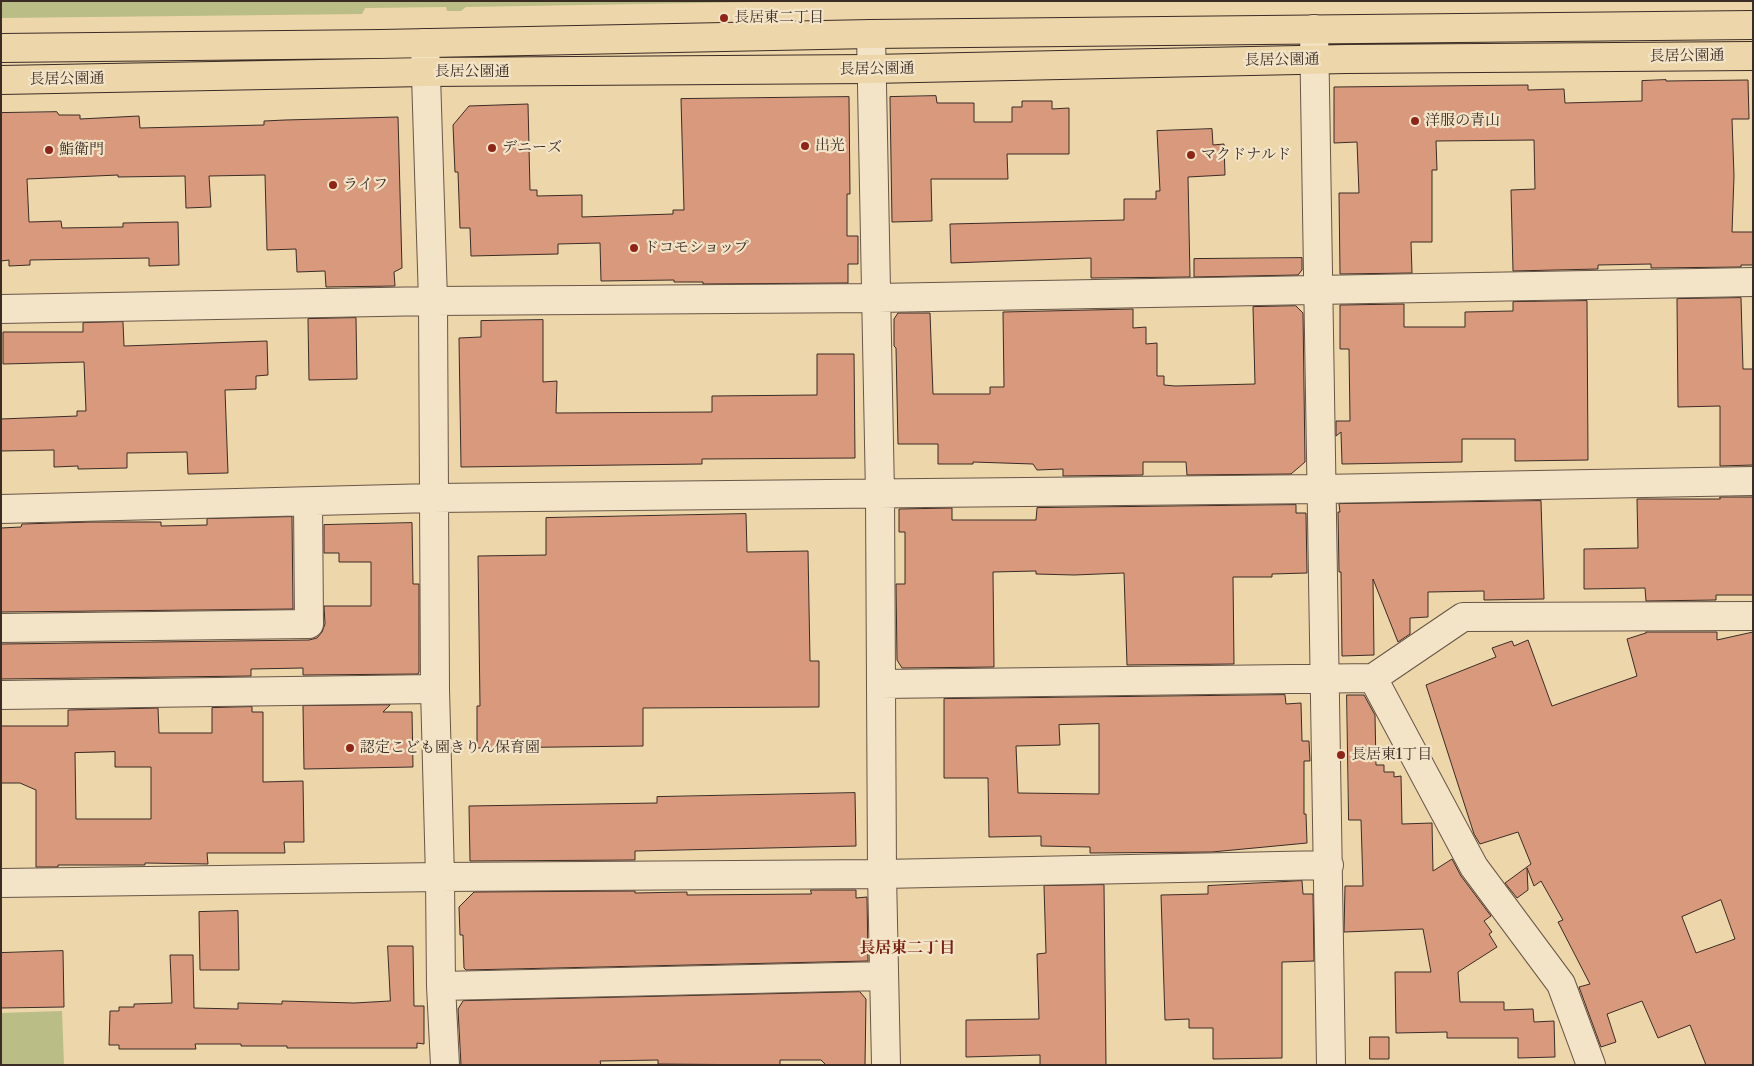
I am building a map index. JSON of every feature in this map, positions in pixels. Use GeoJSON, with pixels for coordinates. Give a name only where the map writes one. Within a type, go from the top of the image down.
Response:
{"type":"FeatureCollection","features":[{"type":"Feature","properties":{"kind":"highway","name":"長居公園通"},"geometry":{"type":"LineString","coordinates":[[1,48],[425,43],[871,34],[1753,25]]}},
{"type":"Feature","properties":{"kind":"highway","name":"長居公園通"},"geometry":{"type":"LineString","coordinates":[[1,80],[426,72],[871,69],[1316,60],[1753,56]]}},
{"type":"Feature","properties":{"kind":"street"},"geometry":{"type":"LineString","coordinates":[[1314,29],[1320,289],[1321,488],[1331,1065]]}},
{"type":"Feature","properties":{"kind":"street"},"geometry":{"type":"LineString","coordinates":[[871,34],[880,494],[882,874],[886,1065]]}},
{"type":"Feature","properties":{"kind":"street"},"geometry":{"type":"LineString","coordinates":[[425,43],[433,301],[435,689],[441,986],[445,1065]]}},
{"type":"Feature","properties":{"kind":"street"},"geometry":{"type":"LineString","coordinates":[[1,309],[433,301],[877,298],[1753,282]]}},
{"type":"Feature","properties":{"kind":"street"},"geometry":{"type":"LineString","coordinates":[[1,509],[433,498],[880,494],[1753,481]]}},
{"type":"Feature","properties":{"kind":"street"},"geometry":{"type":"LineString","coordinates":[[1,628],[308,624],[308,502]]}},
{"type":"Feature","properties":{"kind":"street"},"geometry":{"type":"LineString","coordinates":[[881,684],[1373,678],[1463,617],[1753,616]]}},
{"type":"Feature","properties":{"kind":"street"},"geometry":{"type":"LineString","coordinates":[[1373,678],[1474,867],[1560,984],[1591,1065]]}},
{"type":"Feature","properties":{"kind":"street"},"geometry":{"type":"LineString","coordinates":[[1,694],[435,689]]}},
{"type":"Feature","properties":{"kind":"street"},"geometry":{"type":"LineString","coordinates":[[1,883],[440,877],[882,874],[1328,865]]}},
{"type":"Feature","properties":{"kind":"street"},"geometry":{"type":"LineString","coordinates":[[441,986],[884,976]]}},
{"type":"Feature","properties":{"kind":"green space"},"geometry":{"type":"Polygon","coordinates":[[[1,1],[814,1],[466,7],[461,11],[447,11],[446,7],[365,8],[362,14],[1,18],[1,1]]]}},
{"type":"Feature","properties":{"kind":"green space"},"geometry":{"type":"Polygon","coordinates":[[[62,1011],[64,1065],[1,1065],[1,1013],[62,1011]]]}},
{"type":"Feature","properties":{"kind":"building"},"geometry":{"type":"Polygon","coordinates":[[[1748,80],[1749,119],[1732,119],[1734,176],[1732,232],[1753,232],[1753,265],[1741,265],[1741,267],[1651,268],[1651,264],[1598,265],[1598,269],[1513,271],[1511,190],[1535,189],[1534,140],[1436,141],[1437,170],[1432,170],[1432,242],[1411,242],[1412,273],[1340,274],[1339,193],[1359,193],[1357,142],[1334,143],[1334,87],[1528,85],[1528,90],[1564,89],[1565,103],[1642,101],[1642,81],[1748,80]]]}},
{"type":"Feature","properties":{"kind":"building"},"geometry":{"type":"Polygon","coordinates":[[[936,96],[937,103],[974,103],[974,122],[1012,122],[1012,107],[1022,107],[1022,101],[1052,101],[1052,109],[1069,108],[1069,154],[1007,154],[1008,179],[931,179],[932,221],[892,222],[890,97],[936,96]]]}},
{"type":"Feature","properties":{"kind":"building"},"geometry":{"type":"Polygon","coordinates":[[[849,97],[850,194],[847,194],[847,236],[858,236],[858,264],[848,264],[848,283],[703,284],[703,282],[674,282],[674,280],[601,281],[600,243],[558,244],[558,254],[471,256],[470,228],[460,228],[458,172],[455,172],[453,125],[469,106],[528,104],[530,190],[537,190],[537,196],[582,195],[582,217],[673,214],[673,210],[684,210],[681,99],[849,97]]]}},
{"type":"Feature","properties":{"kind":"building"},"geometry":{"type":"Polygon","coordinates":[[[57,112],[59,115],[80,115],[80,119],[139,116],[140,128],[264,125],[264,121],[398,117],[402,268],[394,272],[395,286],[326,287],[325,271],[297,272],[296,249],[267,250],[265,175],[209,176],[211,207],[186,208],[185,176],[118,177],[118,175],[27,179],[29,222],[61,221],[62,228],[123,227],[123,223],[178,222],[179,265],[149,266],[149,258],[30,260],[30,265],[9,266],[9,260],[1,261],[1,113],[57,112]]]}},
{"type":"Feature","properties":{"kind":"building"},"geometry":{"type":"Polygon","coordinates":[[[1212,129],[1213,145],[1224,144],[1225,175],[1188,177],[1190,277],[1091,278],[1091,258],[951,263],[950,224],[1124,220],[1124,199],[1156,199],[1156,191],[1160,191],[1157,131],[1212,129]]]}},
{"type":"Feature","properties":{"kind":"building"},"geometry":{"type":"Polygon","coordinates":[[[1302,258],[1302,270],[1298,275],[1194,277],[1194,259],[1302,258]]]}},
{"type":"Feature","properties":{"kind":"building"},"geometry":{"type":"Polygon","coordinates":[[[1741,298],[1743,369],[1753,369],[1753,465],[1720,466],[1720,406],[1678,407],[1677,299],[1741,298]]]}},
{"type":"Feature","properties":{"kind":"building"},"geometry":{"type":"Polygon","coordinates":[[[1587,301],[1588,460],[1515,461],[1515,439],[1462,439],[1462,462],[1342,464],[1341,432],[1336,436],[1336,421],[1350,421],[1349,349],[1340,349],[1340,305],[1404,304],[1404,327],[1465,327],[1465,312],[1513,311],[1513,302],[1587,301]]]}},
{"type":"Feature","properties":{"kind":"building"},"geometry":{"type":"Polygon","coordinates":[[[1296,306],[1303,313],[1305,462],[1291,474],[1187,475],[1186,462],[1143,462],[1143,475],[1063,476],[1063,469],[1037,470],[1033,464],[973,462],[973,464],[938,464],[938,444],[898,444],[894,319],[898,313],[930,313],[933,394],[990,394],[990,387],[1004,387],[1003,312],[1133,309],[1133,328],[1146,327],[1146,344],[1157,343],[1157,376],[1164,376],[1164,385],[1175,386],[1255,384],[1253,307],[1296,306]]]}},
{"type":"Feature","properties":{"kind":"building"},"geometry":{"type":"Polygon","coordinates":[[[356,318],[357,379],[309,380],[308,319],[356,318]]]}},
{"type":"Feature","properties":{"kind":"building"},"geometry":{"type":"Polygon","coordinates":[[[543,320],[543,382],[557,381],[556,413],[712,412],[712,396],[817,395],[817,354],[854,354],[855,458],[702,459],[702,464],[461,467],[459,338],[481,337],[481,321],[543,320]]]}},
{"type":"Feature","properties":{"kind":"building"},"geometry":{"type":"Polygon","coordinates":[[[123,322],[124,346],[267,341],[268,375],[256,376],[256,389],[225,390],[228,473],[188,474],[187,452],[127,453],[127,468],[78,469],[78,466],[54,467],[54,450],[1,451],[1,419],[77,416],[77,411],[86,411],[84,362],[3,364],[3,332],[83,332],[83,323],[123,322]]]}},
{"type":"Feature","properties":{"kind":"building"},"geometry":{"type":"Polygon","coordinates":[[[1720,497],[1753,497],[1753,595],[1716,595],[1716,600],[1646,601],[1645,588],[1584,589],[1584,549],[1638,548],[1637,499],[1720,499],[1720,497]]]}},
{"type":"Feature","properties":{"kind":"building"},"geometry":{"type":"Polygon","coordinates":[[[1541,501],[1544,599],[1484,600],[1484,591],[1428,592],[1428,617],[1410,618],[1410,634],[1398,642],[1373,579],[1374,655],[1342,656],[1339,504],[1541,501]]]}},
{"type":"Feature","properties":{"kind":"building"},"geometry":{"type":"Polygon","coordinates":[[[1296,505],[1296,513],[1306,513],[1307,573],[1272,574],[1272,577],[1233,577],[1234,664],[1127,665],[1124,573],[1074,575],[1036,574],[1036,571],[993,572],[994,667],[902,668],[897,660],[896,584],[905,584],[905,532],[899,532],[899,509],[952,508],[952,520],[1036,520],[1037,508],[1296,505]]]}},
{"type":"Feature","properties":{"kind":"building"},"geometry":{"type":"Polygon","coordinates":[[[746,514],[747,552],[808,551],[810,661],[819,661],[819,707],[643,708],[643,746],[477,748],[477,706],[480,706],[478,556],[546,555],[546,518],[746,514]]]}},
{"type":"Feature","properties":{"kind":"building"},"geometry":{"type":"Polygon","coordinates":[[[292,517],[293,609],[1,612],[1,528],[21,527],[22,524],[91,522],[161,522],[161,526],[207,525],[207,519],[292,517]]]}},
{"type":"Feature","properties":{"kind":"building"},"geometry":{"type":"Polygon","coordinates":[[[412,523],[413,584],[419,584],[418,674],[303,675],[303,668],[251,669],[251,676],[1,679],[1,644],[309,640],[317,638],[325,624],[324,606],[371,606],[371,562],[339,562],[339,553],[324,553],[324,525],[412,523]]]}},
{"type":"Feature","properties":{"kind":"building"},"geometry":{"type":"Polygon","coordinates":[[[1717,632],[1717,640],[1753,632],[1753,1065],[1706,1065],[1690,1025],[1658,1038],[1642,1001],[1607,1014],[1616,1042],[1601,1047],[1579,987],[1590,984],[1558,922],[1563,920],[1541,881],[1534,886],[1527,868],[1528,890],[1517,898],[1505,883],[1531,864],[1518,832],[1480,844],[1474,834],[1426,685],[1496,657],[1492,648],[1512,641],[1514,646],[1528,640],[1552,706],[1637,676],[1627,639],[1646,633],[1717,632]],[[1721,900],[1682,917],[1696,953],[1735,939],[1721,900]]]}},
{"type":"Feature","properties":{"kind":"building"},"geometry":{"type":"Polygon","coordinates":[[[1285,695],[1286,704],[1301,703],[1302,741],[1309,741],[1310,761],[1304,761],[1304,814],[1306,814],[1307,843],[1212,852],[1090,853],[1090,847],[1041,846],[1041,836],[989,837],[988,778],[944,778],[944,699],[1285,695]],[[1099,724],[1059,725],[1060,745],[1016,746],[1018,793],[1099,794],[1099,724]]]}},
{"type":"Feature","properties":{"kind":"building"},"geometry":{"type":"Polygon","coordinates":[[[1347,695],[1364,695],[1375,715],[1376,765],[1384,765],[1384,772],[1394,772],[1394,777],[1401,776],[1402,824],[1432,823],[1433,871],[1452,859],[1461,876],[1491,916],[1484,921],[1492,932],[1489,934],[1497,947],[1458,972],[1460,1002],[1504,1002],[1504,1010],[1533,1009],[1534,1022],[1554,1021],[1555,1057],[1518,1058],[1518,1038],[1447,1038],[1447,1032],[1396,1033],[1395,972],[1431,972],[1423,929],[1344,932],[1345,886],[1363,886],[1361,820],[1349,820],[1347,695]]]}},
{"type":"Feature","properties":{"kind":"building"},"geometry":{"type":"Polygon","coordinates":[[[390,705],[383,712],[412,712],[413,767],[304,769],[303,706],[390,705]]]}},
{"type":"Feature","properties":{"kind":"building"},"geometry":{"type":"Polygon","coordinates":[[[252,707],[252,712],[263,712],[263,782],[303,781],[304,842],[284,842],[285,853],[207,853],[208,864],[145,863],[145,865],[58,865],[58,867],[36,867],[36,790],[20,783],[1,783],[1,726],[68,726],[68,710],[158,708],[159,733],[212,733],[212,708],[252,707]],[[115,752],[75,753],[76,819],[151,819],[151,767],[115,767],[115,752]]]}},
{"type":"Feature","properties":{"kind":"building"},"geometry":{"type":"Polygon","coordinates":[[[855,793],[856,846],[635,851],[635,860],[470,861],[469,806],[657,803],[657,797],[855,793]]]}},
{"type":"Feature","properties":{"kind":"building"},"geometry":{"type":"Polygon","coordinates":[[[1302,881],[1303,894],[1313,894],[1314,961],[1282,962],[1282,1058],[1213,1059],[1213,1028],[1189,1028],[1189,1019],[1165,1020],[1161,895],[1208,894],[1208,886],[1302,881]]]}},
{"type":"Feature","properties":{"kind":"building"},"geometry":{"type":"Polygon","coordinates":[[[1104,885],[1106,1065],[1040,1065],[1040,1055],[966,1057],[966,1020],[1039,1019],[1037,954],[1046,953],[1044,886],[1104,885]]]}},
{"type":"Feature","properties":{"kind":"building"},"geometry":{"type":"Polygon","coordinates":[[[811,890],[856,890],[856,898],[867,897],[868,961],[466,970],[464,968],[463,935],[460,935],[459,907],[474,892],[635,891],[635,893],[687,892],[687,895],[811,894],[811,890]]]}},
{"type":"Feature","properties":{"kind":"building"},"geometry":{"type":"Polygon","coordinates":[[[238,911],[239,970],[200,970],[199,912],[238,911]]]}},
{"type":"Feature","properties":{"kind":"building"},"geometry":{"type":"Polygon","coordinates":[[[388,946],[413,946],[414,1006],[424,1006],[424,1044],[417,1043],[417,1048],[287,1048],[287,1046],[241,1046],[241,1044],[195,1044],[196,1049],[119,1049],[119,1045],[109,1045],[110,1011],[119,1011],[119,1007],[134,1007],[134,1004],[172,1003],[170,955],[193,955],[194,1008],[238,1009],[238,1003],[282,1004],[282,1001],[354,1003],[390,1001],[388,946]]]}},
{"type":"Feature","properties":{"kind":"building"},"geometry":{"type":"Polygon","coordinates":[[[63,951],[64,1007],[1,1008],[1,953],[63,951]]]}},
{"type":"Feature","properties":{"kind":"building"},"geometry":{"type":"Polygon","coordinates":[[[860,992],[866,999],[865,1065],[826,1065],[821,1060],[780,1060],[780,1065],[658,1064],[658,1060],[600,1061],[601,1065],[461,1065],[458,1009],[463,1001],[860,992]]]}},
{"type":"Feature","properties":{"kind":"building"},"geometry":{"type":"Polygon","coordinates":[[[1370,1037],[1389,1037],[1389,1059],[1370,1059],[1370,1037]]]}},
{"type":"Feature","properties":{"kind":"place","name":"長居東二丁目"},"geometry":{"type":"Point","coordinates":[724,18]}},
{"type":"Feature","properties":{"kind":"place","name":"洋服の青山"},"geometry":{"type":"Point","coordinates":[1415,121]}},
{"type":"Feature","properties":{"kind":"place","name":"出光"},"geometry":{"type":"Point","coordinates":[805,146]}},
{"type":"Feature","properties":{"kind":"place","name":"デニーズ"},"geometry":{"type":"Point","coordinates":[492,148]}},
{"type":"Feature","properties":{"kind":"place","name":"鮨衛門"},"geometry":{"type":"Point","coordinates":[49,150]}},
{"type":"Feature","properties":{"kind":"place","name":"マクドナルド"},"geometry":{"type":"Point","coordinates":[1191,155]}},
{"type":"Feature","properties":{"kind":"place","name":"ライフ"},"geometry":{"type":"Point","coordinates":[333,185]}},
{"type":"Feature","properties":{"kind":"place","name":"ドコモショップ"},"geometry":{"type":"Point","coordinates":[634,248]}},
{"type":"Feature","properties":{"kind":"place","name":"認定こども園きりん保育園"},"geometry":{"type":"Point","coordinates":[350,748]}},
{"type":"Feature","properties":{"kind":"place","name":"長居東1丁目"},"geometry":{"type":"Point","coordinates":[1341,755]}},
{"type":"Feature","properties":{"kind":"district","name":"長居東二丁目"},"geometry":{"type":"Point","coordinates":[907,948]}}]}
